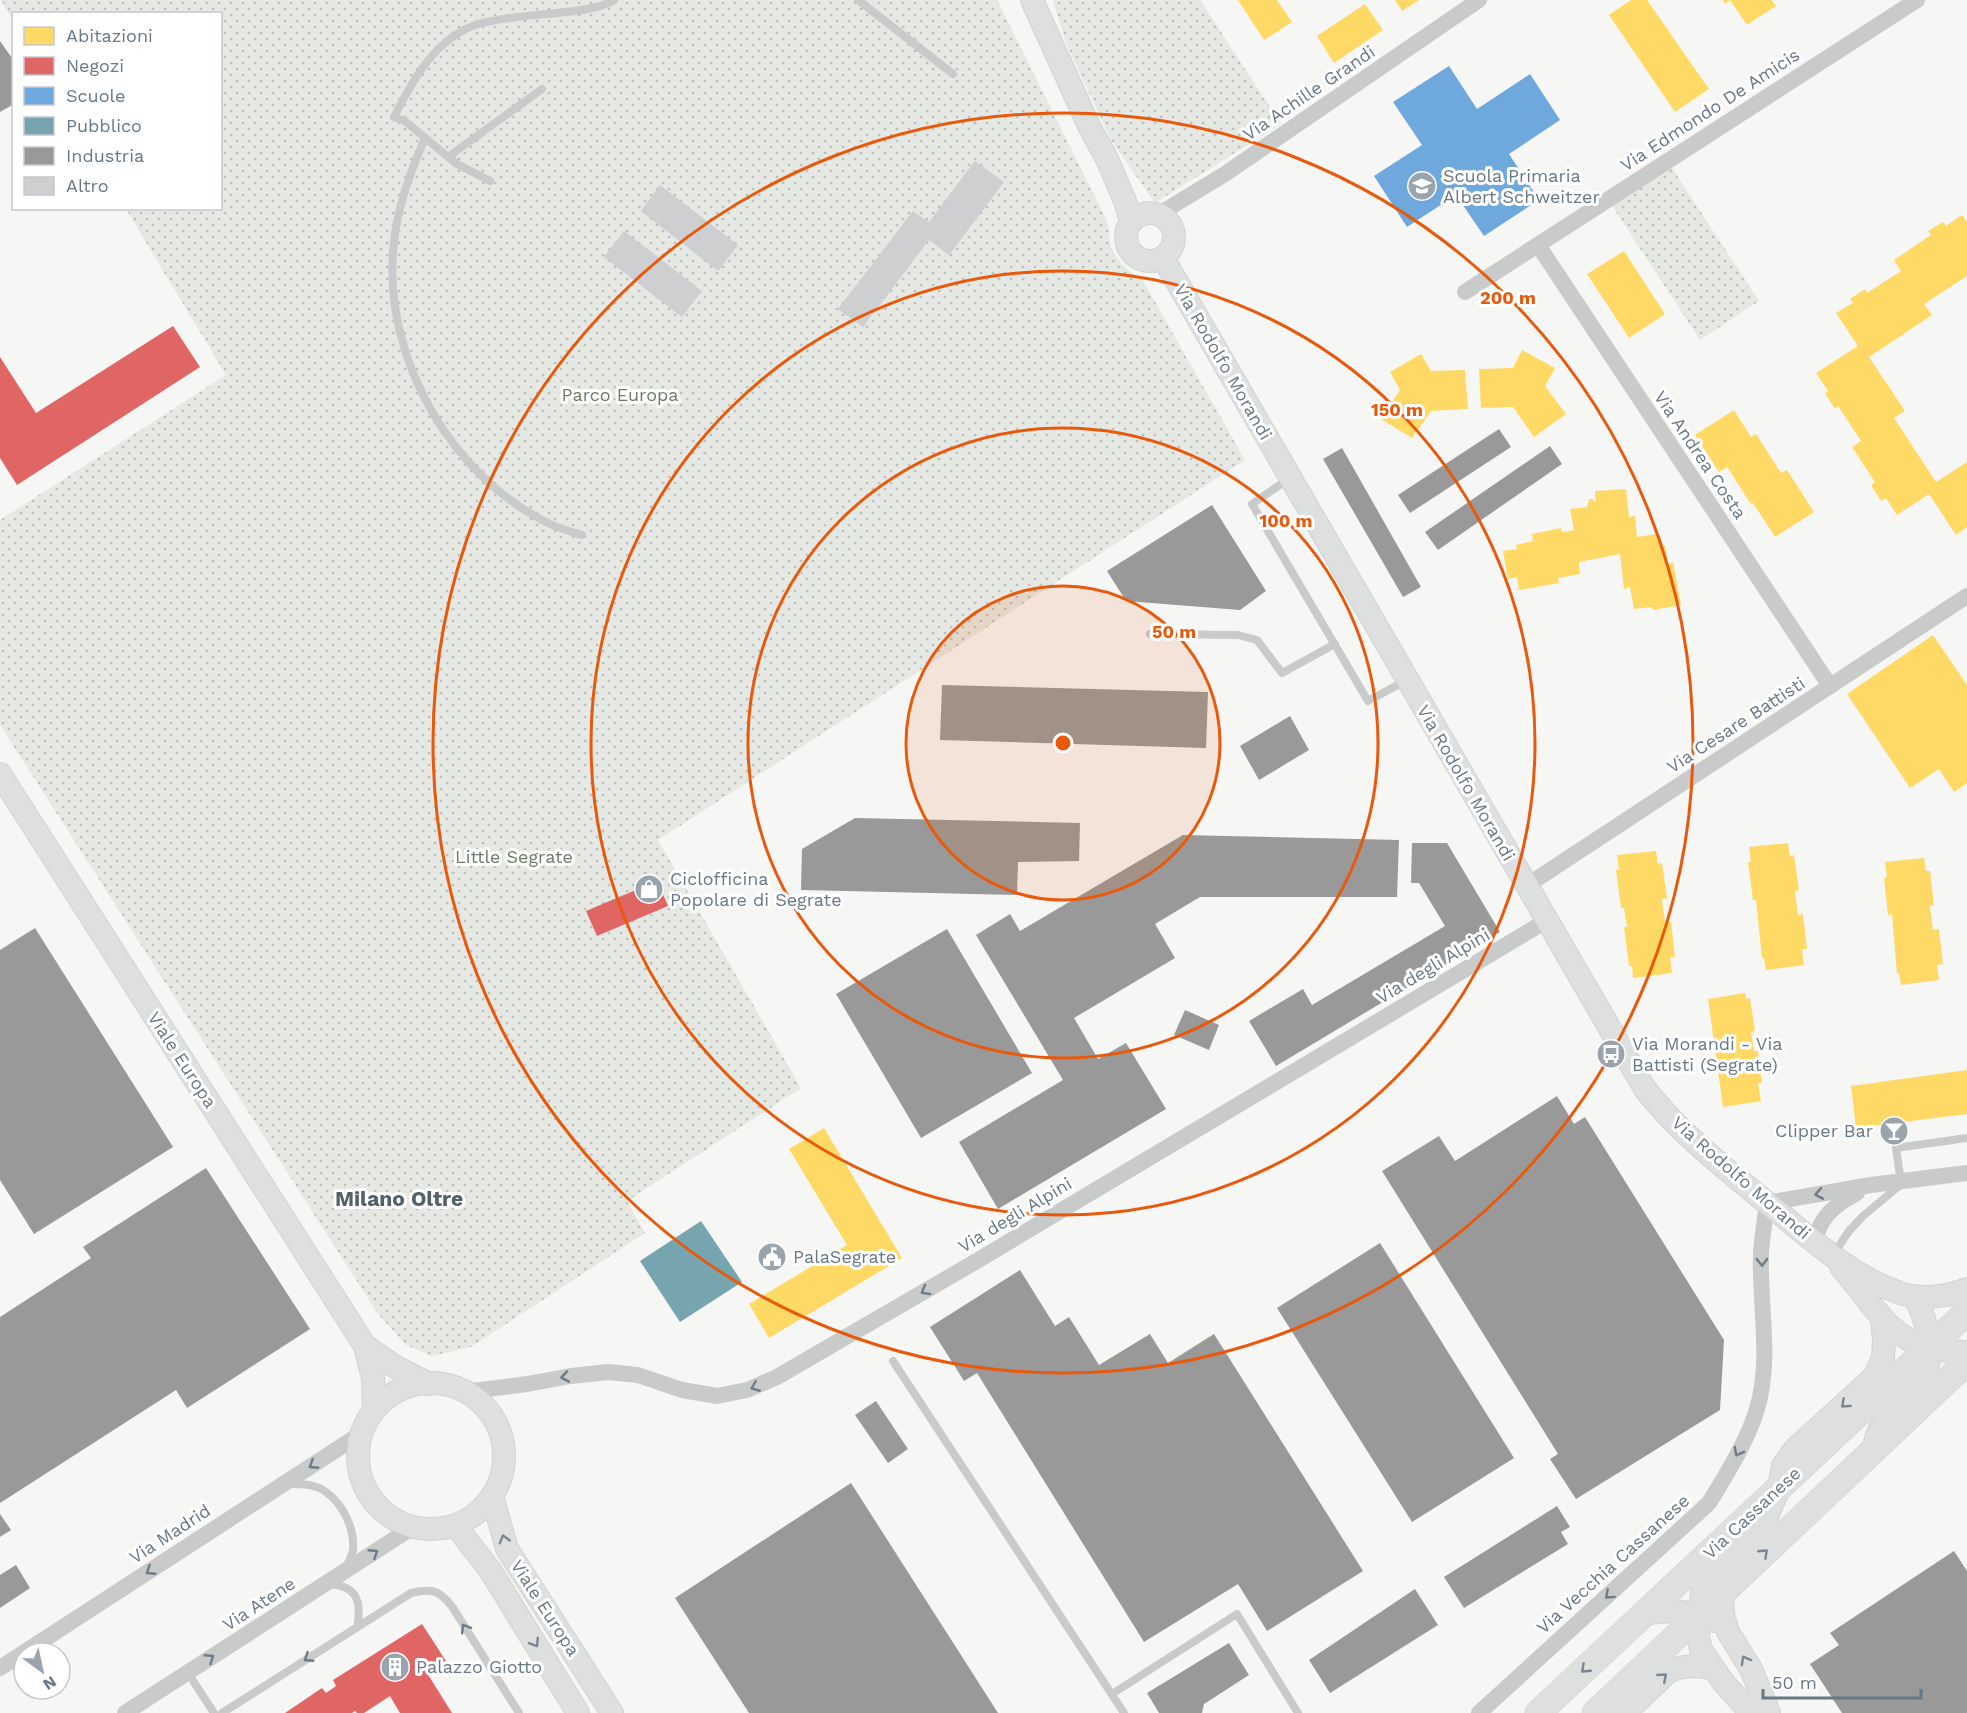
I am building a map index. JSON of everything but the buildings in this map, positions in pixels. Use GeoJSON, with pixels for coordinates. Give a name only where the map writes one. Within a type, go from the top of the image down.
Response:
{"type":"FeatureCollection","features":[{"type":"Feature","properties":{"kind":"main road","name":"Via Cassanese"},"geometry":{"type":"LineString","coordinates":[[1538,1713],[1967,1312]]}},
{"type":"Feature","properties":{"kind":"main road","name":"Via Cassanese"},"geometry":{"type":"LineString","coordinates":[[1595,1713],[1967,1362]]}},
{"type":"Feature","properties":{"kind":"street"},"geometry":{"type":"LineString","coordinates":[[1032,0],[1089,126],[1107,159],[1146,216],[1170,223],[1174,233],[1172,248],[1163,258],[1147,261],[1134,255],[1128,247],[1126,231],[1146,216]]}},
{"type":"Feature","properties":{"kind":"street","name":"Via Achille Grandi"},"geometry":{"type":"LineString","coordinates":[[1146,216],[1264,148],[1479,0]]}},
{"type":"Feature","properties":{"kind":"street","name":"Via Edmondo De Amicis"},"geometry":{"type":"LineString","coordinates":[[1465,292],[1917,0]]}},
{"type":"Feature","properties":{"kind":"street","name":"Via Andrea Costa"},"geometry":{"type":"LineString","coordinates":[[1538,245],[1830,686]]}},
{"type":"Feature","properties":{"kind":"street","name":"Via Rodolfo Morandi"},"geometry":{"type":"LineString","coordinates":[[1163,258],[1546,921],[1645,1089],[1658,1106],[1694,1142],[1824,1249],[1884,1286],[1914,1296],[1942,1296],[1967,1289]]}},
{"type":"Feature","properties":{"kind":"street","name":"Via Cesare Battisti"},"geometry":{"type":"LineString","coordinates":[[1526,886],[1967,596]]}},
{"type":"Feature","properties":{"kind":"street","name":"Viale Europa"},"geometry":{"type":"LineString","coordinates":[[0,774],[365,1346],[373,1378],[374,1410]]}},
{"type":"Feature","properties":{"kind":"street","name":"Via degli Alpini"},"geometry":{"type":"LineString","coordinates":[[465,1392],[608,1372],[638,1375],[682,1390],[717,1396],[747,1390],[777,1377],[975,1262],[1546,921]]}},
{"type":"Feature","properties":{"kind":"street"},"geometry":{"type":"LineString","coordinates":[[1767,1203],[1871,1185],[1967,1173]]}},
{"type":"Feature","properties":{"kind":"street"},"geometry":{"type":"LineString","coordinates":[[1824,1249],[1817,1230],[1824,1218],[1839,1203],[1871,1185]]}},
{"type":"Feature","properties":{"kind":"street","name":"Via Vecchia Cassanese"},"geometry":{"type":"LineString","coordinates":[[1479,1713],[1709,1503],[1735,1459],[1757,1409],[1762,1383],[1764,1314],[1761,1254],[1767,1203]]}},
{"type":"Feature","properties":{"kind":"street","name":"Via Rodolfo Morandi"},"geometry":{"type":"LineString","coordinates":[[1824,1249],[1882,1319],[1908,1341],[1929,1348],[1967,1352]]}},
{"type":"Feature","properties":{"kind":"street"},"geometry":{"type":"LineString","coordinates":[[1873,1450],[1882,1426],[1921,1383],[1929,1348],[1927,1323],[1914,1296]]}},
{"type":"Feature","properties":{"kind":"street"},"geometry":{"type":"LineString","coordinates":[[1751,1713],[1712,1668],[1701,1650],[1697,1631],[1703,1586],[1707,1576],[1766,1519],[1779,1488],[1783,1467],[1795,1449],[1867,1384],[1880,1368],[1884,1340],[1882,1319]]}},
{"type":"Feature","properties":{"kind":"street","name":"Viale Europa"},"geometry":{"type":"LineString","coordinates":[[365,1346],[394,1366],[429,1383]]}},
{"type":"Feature","properties":{"kind":"street","name":"Viale Europa"},"geometry":{"type":"LineString","coordinates":[[418,1384],[448,1385],[465,1392],[488,1411],[502,1438],[503,1468],[492,1496],[476,1514],[455,1525],[434,1529],[413,1527],[387,1514],[367,1491],[358,1463],[362,1433],[374,1410],[399,1391],[418,1384]]}},
{"type":"Feature","properties":{"kind":"street","name":"Via Madrid"},"geometry":{"type":"LineString","coordinates":[[0,1668],[362,1433]]}},
{"type":"Feature","properties":{"kind":"street","name":"Viale Europa"},"geometry":{"type":"LineString","coordinates":[[492,1496],[507,1549],[612,1713]]}},
{"type":"Feature","properties":{"kind":"street","name":"Viale Europa"},"geometry":{"type":"LineString","coordinates":[[455,1525],[490,1570],[578,1713]]}},
{"type":"Feature","properties":{"kind":"street","name":"Via Atene"},"geometry":{"type":"LineString","coordinates":[[126,1713],[413,1527]]}},
{"type":"Feature","properties":{"kind":"street"},"geometry":{"type":"LineString","coordinates":[[1722,1593],[1728,1632]]}},
{"type":"Feature","properties":{"kind":"street"},"geometry":{"type":"LineString","coordinates":[[1643,1614],[1679,1610],[1717,1622],[1728,1632],[1751,1669],[1769,1713]]}},
{"type":"Feature","properties":{"kind":"street"},"geometry":{"type":"LineString","coordinates":[[1625,1713],[1675,1668],[1694,1666],[1712,1668]]}},
{"type":"Feature","properties":{"kind":"lane"},"geometry":{"type":"LineString","coordinates":[[490,181],[457,164],[405,121],[394,117],[415,77],[438,50],[459,34],[478,24],[582,9],[614,0]]}},
{"type":"Feature","properties":{"kind":"lane"},"geometry":{"type":"LineString","coordinates":[[858,0],[953,74]]}},
{"type":"Feature","properties":{"kind":"lane"},"geometry":{"type":"LineString","coordinates":[[448,157],[542,89]]}},
{"type":"Feature","properties":{"kind":"lane"},"geometry":{"type":"LineString","coordinates":[[425,138],[410,173],[399,209],[393,253],[393,293],[406,355],[414,376],[441,425],[466,459],[488,481],[519,506],[552,525],[582,535]]}},
{"type":"Feature","properties":{"kind":"lane"},"geometry":{"type":"LineString","coordinates":[[1290,478],[1252,504],[1368,701],[1407,680]]}},
{"type":"Feature","properties":{"kind":"lane"},"geometry":{"type":"LineString","coordinates":[[1150,634],[1238,635],[1257,640],[1282,674],[1335,644]]}},
{"type":"Feature","properties":{"kind":"lane"},"geometry":{"type":"LineString","coordinates":[[1824,1249],[1849,1231],[1863,1216],[1894,1192],[1901,1182],[1896,1148],[1967,1138]]}},
{"type":"Feature","properties":{"kind":"lane"},"geometry":{"type":"LineString","coordinates":[[893,1361],[1124,1713]]}},
{"type":"Feature","properties":{"kind":"lane"},"geometry":{"type":"LineString","coordinates":[[284,1484],[304,1484],[325,1491],[344,1511],[351,1531],[353,1551],[345,1572]]}},
{"type":"Feature","properties":{"kind":"lane"},"geometry":{"type":"LineString","coordinates":[[326,1584],[342,1585],[354,1594],[361,1609],[357,1627]]}},
{"type":"Feature","properties":{"kind":"lane"},"geometry":{"type":"LineString","coordinates":[[222,1713],[411,1593],[427,1589],[444,1596],[519,1713]]}},
{"type":"Feature","properties":{"kind":"lane"},"geometry":{"type":"LineString","coordinates":[[1112,1694],[1237,1614],[1298,1713]]}},
{"type":"Feature","properties":{"kind":"lane"},"geometry":{"type":"LineString","coordinates":[[188,1673],[214,1713]]}},
{"type":"Feature","properties":{"kind":"green space","name":"Parco Europa"},"geometry":{"type":"Polygon","coordinates":[[[1,0],[997,0],[1105,217],[1114,254],[1132,273],[1142,279],[1245,460],[658,840],[801,1088],[627,1201],[645,1233],[471,1347],[431,1356],[406,1345],[378,1314],[0,725],[0,520],[226,375],[127,210],[222,210],[222,12],[12,12],[12,19],[1,0]]]}},
{"type":"Feature","properties":{"kind":"green space"},"geometry":{"type":"Polygon","coordinates":[[[1053,0],[1200,0],[1281,124],[1155,203],[1111,140],[1066,43],[1053,0]]]}},
{"type":"Feature","properties":{"kind":"green space"},"geometry":{"type":"Polygon","coordinates":[[[1670,165],[1759,301],[1700,340],[1611,204],[1670,165]]]}},
{"type":"Feature","properties":{"kind":"place","name":"Scuola Primaria Albert Schweitzer"},"geometry":{"type":"Point","coordinates":[1422,186]}},
{"type":"Feature","properties":{"kind":"place","name":"Ciclofficina Popolare di Segrate"},"geometry":{"type":"Point","coordinates":[649,889]}},
{"type":"Feature","properties":{"kind":"place","name":"Via Morandi - Via Battisti (Segrate)"},"geometry":{"type":"Point","coordinates":[1611,1054]}},
{"type":"Feature","properties":{"kind":"place","name":"Clipper Bar"},"geometry":{"type":"Point","coordinates":[1894,1131]}},
{"type":"Feature","properties":{"kind":"place","name":"PalaSegrate"},"geometry":{"type":"Point","coordinates":[772,1257]}},
{"type":"Feature","properties":{"kind":"place","name":"Palazzo Giotto"},"geometry":{"type":"Point","coordinates":[395,1667]}},
{"type":"Feature","properties":{"kind":"district","name":"Milano Oltre"},"geometry":{"type":"Point","coordinates":[399,1199]}},
{"type":"Feature","properties":{"kind":"park label","name":"Little Segrate"},"geometry":{"type":"Point","coordinates":[514,857]}}]}
